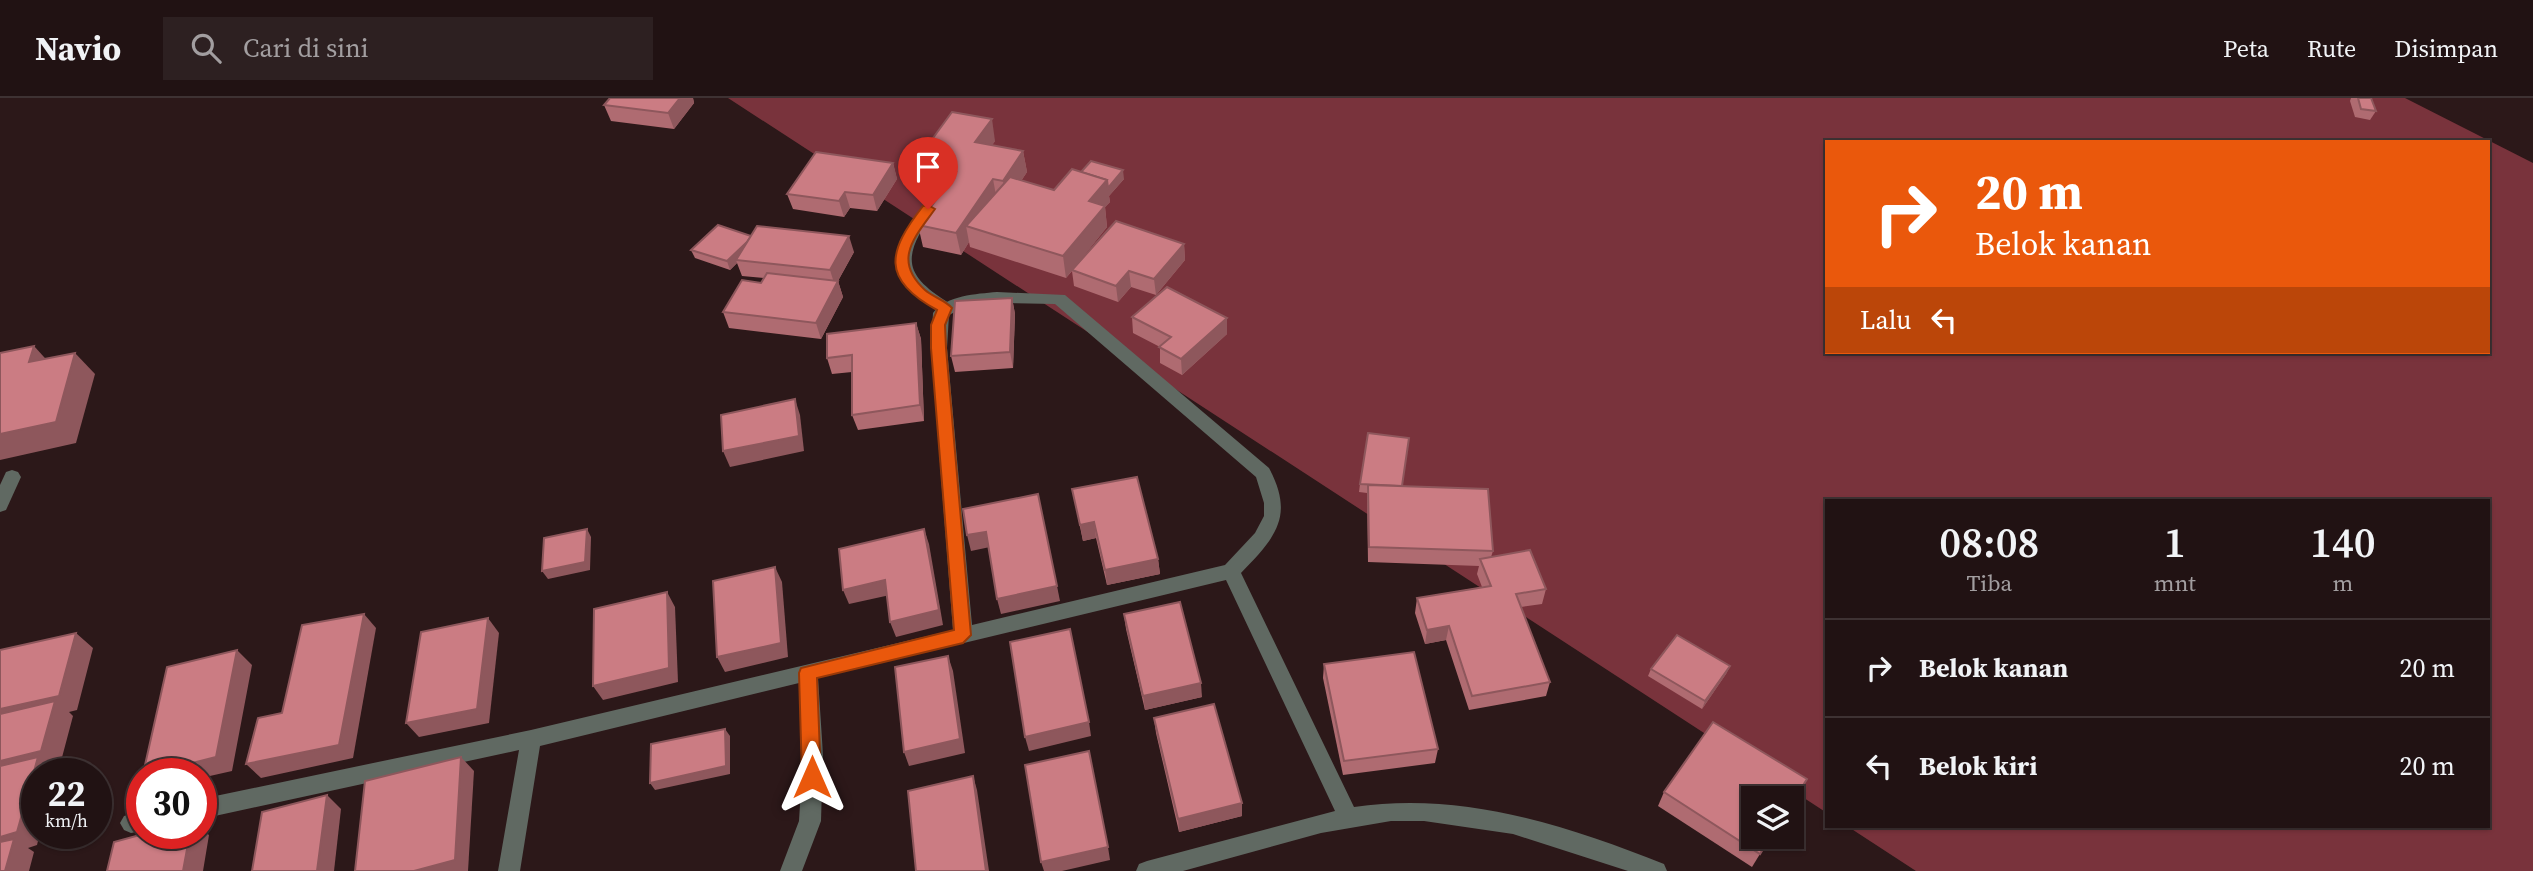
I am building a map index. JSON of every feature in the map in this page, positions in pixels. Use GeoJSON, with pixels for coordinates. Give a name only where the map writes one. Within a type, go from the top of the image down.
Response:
{"type":"FeatureCollection","features":[{"type":"Feature","properties":{"kind":"street"},"geometry":{"type":"LineString","coordinates":[[928,209],[912,230],[902,250],[901,266],[907,280],[922,296],[945,308]]}},
{"type":"Feature","properties":{"kind":"street"},"geometry":{"type":"LineString","coordinates":[[217,805],[531,739],[1231,572],[1260,541],[1274,514],[1274,493],[1262,473],[1059,299],[1032,296],[958,303],[945,308],[938,325],[963,635]]}},
{"type":"Feature","properties":{"kind":"street"},"geometry":{"type":"LineString","coordinates":[[0,505],[12,477]]}},
{"type":"Feature","properties":{"kind":"street"},"geometry":{"type":"LineString","coordinates":[[1231,572],[1348,816]]}},
{"type":"Feature","properties":{"kind":"street"},"geometry":{"type":"LineString","coordinates":[[791,871],[810,821],[813,755],[808,673]]}},
{"type":"Feature","properties":{"kind":"street"},"geometry":{"type":"LineString","coordinates":[[509,871],[531,739]]}},
{"type":"Feature","properties":{"kind":"street"},"geometry":{"type":"LineString","coordinates":[[1147,871],[1348,816],[1423,811],[1496,821],[1563,837],[1656,871]]}},
{"type":"Feature","properties":{"kind":"shaded area"},"geometry":{"type":"Polygon","coordinates":[[[728,98],[2405,98],[2488,140],[1825,140],[1825,354],[2490,354],[2490,141],[2533,163],[2533,871],[1916,871],[1850,828],[2490,828],[2490,499],[1825,499],[1825,812],[1804,798],[1804,786],[1785,786],[728,98]]]}},
{"type":"Feature","properties":{"kind":"building"},"geometry":{"type":"Polygon","coordinates":[[[610,98],[680,98],[668,113],[604,105],[610,98]]]}},
{"type":"Feature","properties":{"kind":"building"},"geometry":{"type":"Polygon","coordinates":[[[2358,98],[2371,98],[2376,111],[2361,109],[2358,98]]]}},
{"type":"Feature","properties":{"kind":"building"},"geometry":{"type":"Polygon","coordinates":[[[952,112],[992,119],[975,142],[1023,151],[1003,181],[993,179],[956,233],[918,225],[956,172],[914,164],[952,112]]]}},
{"type":"Feature","properties":{"kind":"building"},"geometry":{"type":"Polygon","coordinates":[[[816,152],[893,163],[873,195],[845,192],[839,201],[787,194],[816,152]]]}},
{"type":"Feature","properties":{"kind":"building"},"geometry":{"type":"Polygon","coordinates":[[[1091,161],[1123,170],[1108,188],[1107,180],[1081,172],[1091,161]]]}},
{"type":"Feature","properties":{"kind":"building"},"geometry":{"type":"Polygon","coordinates":[[[1072,169],[1107,180],[1089,201],[1105,206],[1063,256],[966,226],[1010,177],[1054,190],[1072,169]]]}},
{"type":"Feature","properties":{"kind":"building"},"geometry":{"type":"Polygon","coordinates":[[[1116,221],[1184,244],[1154,279],[1129,271],[1116,286],[1072,270],[1116,221]]]}},
{"type":"Feature","properties":{"kind":"building"},"geometry":{"type":"Polygon","coordinates":[[[718,225],[751,236],[727,261],[691,250],[718,225]]]}},
{"type":"Feature","properties":{"kind":"building"},"geometry":{"type":"Polygon","coordinates":[[[757,226],[849,236],[830,270],[736,260],[757,226]]]}},
{"type":"Feature","properties":{"kind":"building"},"geometry":{"type":"Polygon","coordinates":[[[767,273],[838,281],[816,323],[723,312],[742,280],[761,283],[767,273]]]}},
{"type":"Feature","properties":{"kind":"building"},"geometry":{"type":"Polygon","coordinates":[[[1167,287],[1227,318],[1181,359],[1159,347],[1171,337],[1132,317],[1167,287]]]}},
{"type":"Feature","properties":{"kind":"building"},"geometry":{"type":"Polygon","coordinates":[[[1012,298],[1010,352],[951,356],[955,301],[1012,298]]]}},
{"type":"Feature","properties":{"kind":"building"},"geometry":{"type":"Polygon","coordinates":[[[916,323],[920,405],[852,415],[852,355],[827,358],[827,334],[916,323]]]}},
{"type":"Feature","properties":{"kind":"building"},"geometry":{"type":"Polygon","coordinates":[[[34,346],[29,362],[75,353],[56,422],[0,434],[0,353],[34,346]]]}},
{"type":"Feature","properties":{"kind":"building"},"geometry":{"type":"Polygon","coordinates":[[[795,399],[799,436],[723,451],[721,415],[795,399]]]}},
{"type":"Feature","properties":{"kind":"building"},"geometry":{"type":"Polygon","coordinates":[[[1368,433],[1409,438],[1402,486],[1360,484],[1368,433]]]}},
{"type":"Feature","properties":{"kind":"building"},"geometry":{"type":"Polygon","coordinates":[[[1137,477],[1158,559],[1105,570],[1094,522],[1080,525],[1072,489],[1137,477]]]}},
{"type":"Feature","properties":{"kind":"building"},"geometry":{"type":"Polygon","coordinates":[[[1368,485],[1488,489],[1493,551],[1369,547],[1368,485]]]}},
{"type":"Feature","properties":{"kind":"building"},"geometry":{"type":"Polygon","coordinates":[[[1038,494],[1057,586],[997,599],[986,532],[967,535],[963,509],[1038,494]]]}},
{"type":"Feature","properties":{"kind":"building"},"geometry":{"type":"Polygon","coordinates":[[[587,529],[585,562],[542,571],[544,538],[587,529]]]}},
{"type":"Feature","properties":{"kind":"building"},"geometry":{"type":"Polygon","coordinates":[[[924,529],[939,610],[890,622],[885,580],[843,590],[839,549],[924,529]]]}},
{"type":"Feature","properties":{"kind":"building"},"geometry":{"type":"Polygon","coordinates":[[[1530,550],[1546,589],[1516,594],[1550,682],[1472,696],[1449,626],[1427,630],[1417,598],[1491,586],[1480,559],[1530,550]]]}},
{"type":"Feature","properties":{"kind":"building"},"geometry":{"type":"Polygon","coordinates":[[[775,567],[781,643],[717,657],[713,581],[775,567]]]}},
{"type":"Feature","properties":{"kind":"building"},"geometry":{"type":"Polygon","coordinates":[[[667,592],[669,668],[593,686],[594,609],[667,592]]]}},
{"type":"Feature","properties":{"kind":"building"},"geometry":{"type":"Polygon","coordinates":[[[1180,602],[1201,683],[1143,696],[1124,614],[1180,602]]]}},
{"type":"Feature","properties":{"kind":"building"},"geometry":{"type":"Polygon","coordinates":[[[364,614],[339,745],[246,764],[258,718],[282,713],[302,625],[364,614]]]}},
{"type":"Feature","properties":{"kind":"building"},"geometry":{"type":"Polygon","coordinates":[[[488,618],[477,709],[406,723],[421,632],[488,618]]]}},
{"type":"Feature","properties":{"kind":"building"},"geometry":{"type":"Polygon","coordinates":[[[1070,629],[1089,722],[1025,737],[1010,642],[1070,629]]]}},
{"type":"Feature","properties":{"kind":"building"},"geometry":{"type":"Polygon","coordinates":[[[76,633],[59,696],[0,709],[0,650],[76,633]]]}},
{"type":"Feature","properties":{"kind":"building"},"geometry":{"type":"Polygon","coordinates":[[[1677,635],[1730,666],[1705,701],[1651,669],[1677,635]]]}},
{"type":"Feature","properties":{"kind":"building"},"geometry":{"type":"Polygon","coordinates":[[[237,650],[216,757],[147,758],[167,667],[237,650]]]}},
{"type":"Feature","properties":{"kind":"building"},"geometry":{"type":"Polygon","coordinates":[[[1414,652],[1438,749],[1344,761],[1324,664],[1414,652]]]}},
{"type":"Feature","properties":{"kind":"building"},"geometry":{"type":"Polygon","coordinates":[[[948,656],[960,739],[904,752],[895,667],[948,656]]]}},
{"type":"Feature","properties":{"kind":"building"},"geometry":{"type":"Polygon","coordinates":[[[55,701],[41,751],[0,761],[0,714],[55,701]]]}},
{"type":"Feature","properties":{"kind":"building"},"geometry":{"type":"Polygon","coordinates":[[[1214,704],[1242,803],[1178,819],[1154,718],[1214,704]]]}},
{"type":"Feature","properties":{"kind":"building"},"geometry":{"type":"Polygon","coordinates":[[[1713,722],[1807,779],[1803,786],[1741,786],[1741,842],[1664,792],[1713,722]]]}},
{"type":"Feature","properties":{"kind":"building"},"geometry":{"type":"Polygon","coordinates":[[[725,729],[726,766],[650,783],[651,744],[725,729]]]}},
{"type":"Feature","properties":{"kind":"building"},"geometry":{"type":"Polygon","coordinates":[[[1089,751],[1108,847],[1041,862],[1025,765],[1089,751]]]}},
{"type":"Feature","properties":{"kind":"building"},"geometry":{"type":"Polygon","coordinates":[[[461,757],[455,860],[414,871],[355,871],[365,781],[461,757]]]}},
{"type":"Feature","properties":{"kind":"building"},"geometry":{"type":"Polygon","coordinates":[[[21,761],[21,818],[17,832],[0,837],[0,766],[21,761]]]}},
{"type":"Feature","properties":{"kind":"building"},"geometry":{"type":"Polygon","coordinates":[[[973,776],[986,871],[916,871],[908,791],[973,776]]]}},
{"type":"Feature","properties":{"kind":"building"},"geometry":{"type":"Polygon","coordinates":[[[327,795],[317,871],[252,871],[262,812],[327,795]]]}},
{"type":"Feature","properties":{"kind":"building"},"geometry":{"type":"Polygon","coordinates":[[[14,839],[5,871],[0,871],[0,842],[14,839]]]}},
{"type":"Feature","properties":{"kind":"building"},"geometry":{"type":"Polygon","coordinates":[[[126,839],[126,849],[187,849],[183,871],[107,871],[114,842],[126,839]]]}},
{"type":"Feature","properties":{"kind":"route"},"geometry":{"type":"LineString","coordinates":[[812,777],[808,673],[963,635],[939,348],[938,325],[945,308],[922,296],[907,280],[901,266],[902,250],[912,230],[928,209]]}}]}
